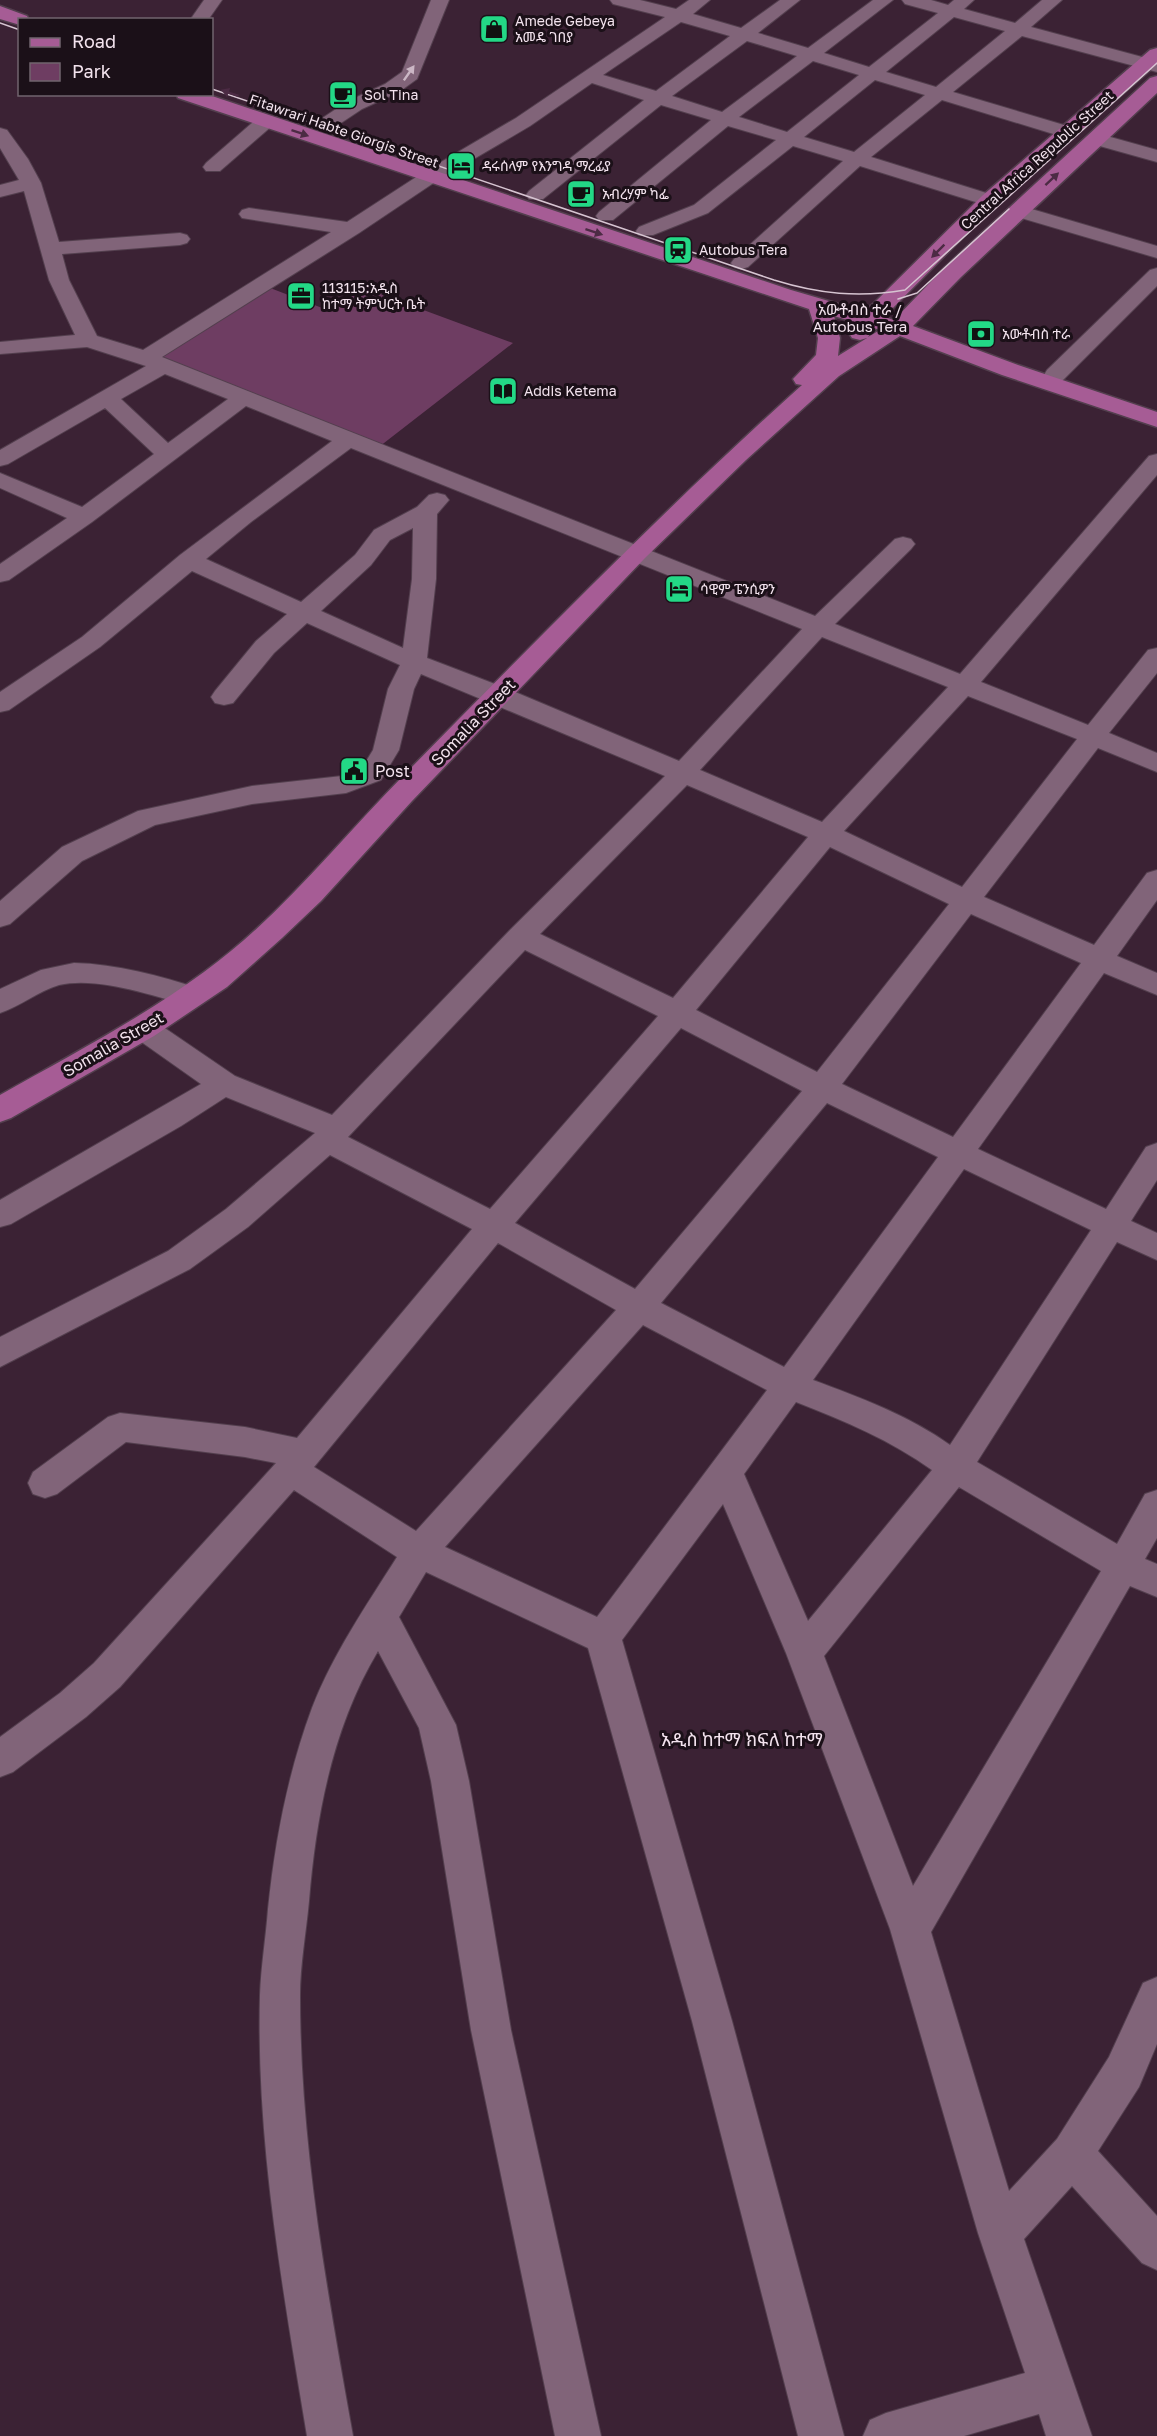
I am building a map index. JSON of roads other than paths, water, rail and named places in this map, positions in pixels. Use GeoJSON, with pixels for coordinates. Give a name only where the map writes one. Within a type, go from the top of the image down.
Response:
{"type":"FeatureCollection","features":[{"type":"Feature","properties":{"kind":"main road"},"geometry":{"type":"LineString","coordinates":[[0,12],[18,19]]}},
{"type":"Feature","properties":{"kind":"main road"},"geometry":{"type":"LineString","coordinates":[[0,29],[18,35]]}},
{"type":"Feature","properties":{"kind":"main road","name":"Central Africa Republic Street"},"geometry":{"type":"LineString","coordinates":[[843,362],[875,313],[989,200],[1067,132],[1153,62]]}},
{"type":"Feature","properties":{"kind":"main road","name":"Central Africa Republic Street"},"geometry":{"type":"LineString","coordinates":[[902,323],[953,272],[1157,82]]}},
{"type":"Feature","properties":{"kind":"main road","name":"Fitawrari Habte Giorgis Street"},"geometry":{"type":"LineString","coordinates":[[213,86],[325,125],[440,171],[536,195],[606,216],[741,263],[852,295],[875,313]]}},
{"type":"Feature","properties":{"kind":"main road"},"geometry":{"type":"LineString","coordinates":[[191,96],[440,171],[783,295],[819,305],[875,313],[902,323],[949,332],[1055,375],[1157,408]]}},
{"type":"Feature","properties":{"kind":"main road"},"geometry":{"type":"LineString","coordinates":[[852,295],[907,283]]}},
{"type":"Feature","properties":{"kind":"main road"},"geometry":{"type":"LineString","coordinates":[[937,290],[949,332]]}},
{"type":"Feature","properties":{"kind":"main road"},"geometry":{"type":"LineString","coordinates":[[629,551],[827,357],[829,338],[819,305]]}},
{"type":"Feature","properties":{"kind":"main road","name":"Somalia Street"},"geometry":{"type":"LineString","coordinates":[[0,1110],[143,1028],[183,994],[242,957],[311,894],[629,551],[843,362],[902,323]]}},
{"type":"Feature","properties":{"kind":"main road"},"geometry":{"type":"LineString","coordinates":[[843,362],[897,354],[949,332],[1157,420]]}},
{"type":"Feature","properties":{"kind":"main road"},"geometry":{"type":"LineString","coordinates":[[0,1095],[183,994]]}},
{"type":"Feature","properties":{"kind":"street"},"geometry":{"type":"LineString","coordinates":[[200,18],[213,0]]}},
{"type":"Feature","properties":{"kind":"street"},"geometry":{"type":"LineString","coordinates":[[325,125],[355,105],[392,88],[410,75],[440,0]]}},
{"type":"Feature","properties":{"kind":"street"},"geometry":{"type":"LineString","coordinates":[[619,0],[678,15],[1067,132]]}},
{"type":"Feature","properties":{"kind":"street"},"geometry":{"type":"LineString","coordinates":[[0,459],[28,441],[108,399],[154,362],[352,228],[440,171],[515,127],[701,0]]}},
{"type":"Feature","properties":{"kind":"street"},"geometry":{"type":"LineString","coordinates":[[536,195],[657,99],[791,0]]}},
{"type":"Feature","properties":{"kind":"street"},"geometry":{"type":"LineString","coordinates":[[606,216],[723,120],[884,0]]}},
{"type":"Feature","properties":{"kind":"street"},"geometry":{"type":"LineString","coordinates":[[911,0],[958,5],[1020,29],[1153,62]]}},
{"type":"Feature","properties":{"kind":"street"},"geometry":{"type":"LineString","coordinates":[[741,263],[764,240],[857,160],[1053,0]]}},
{"type":"Feature","properties":{"kind":"street"},"geometry":{"type":"LineString","coordinates":[[646,231],[700,209],[958,5]]}},
{"type":"Feature","properties":{"kind":"street"},"geometry":{"type":"LineString","coordinates":[[590,77],[723,120],[989,200]]}},
{"type":"Feature","properties":{"kind":"street"},"geometry":{"type":"LineString","coordinates":[[213,167],[266,120]]}},
{"type":"Feature","properties":{"kind":"street"},"geometry":{"type":"LineString","coordinates":[[0,135],[18,159],[31,183],[59,280],[88,340]]}},
{"type":"Feature","properties":{"kind":"street"},"geometry":{"type":"LineString","coordinates":[[1096,139],[1157,156]]}},
{"type":"Feature","properties":{"kind":"street"},"geometry":{"type":"LineString","coordinates":[[0,191],[31,183]]}},
{"type":"Feature","properties":{"kind":"street"},"geometry":{"type":"LineString","coordinates":[[1018,211],[1157,252]]}},
{"type":"Feature","properties":{"kind":"street"},"geometry":{"type":"LineString","coordinates":[[249,214],[352,228]]}},
{"type":"Feature","properties":{"kind":"street"},"geometry":{"type":"LineString","coordinates":[[51,249],[180,239]]}},
{"type":"Feature","properties":{"kind":"street"},"geometry":{"type":"LineString","coordinates":[[1055,375],[1157,274]]}},
{"type":"Feature","properties":{"kind":"street"},"geometry":{"type":"LineString","coordinates":[[0,348],[88,340],[154,362],[242,399],[1093,735],[1157,763]]}},
{"type":"Feature","properties":{"kind":"street"},"geometry":{"type":"LineString","coordinates":[[108,399],[167,454]]}},
{"type":"Feature","properties":{"kind":"street"},"geometry":{"type":"LineString","coordinates":[[0,575],[84,517],[242,399]]}},
{"type":"Feature","properties":{"kind":"street"},"geometry":{"type":"LineString","coordinates":[[0,705],[113,624],[188,560],[348,440]]}},
{"type":"Feature","properties":{"kind":"street"},"geometry":{"type":"LineString","coordinates":[[0,1759],[73,1705],[107,1675],[297,1462],[826,834],[965,684],[1157,461]]}},
{"type":"Feature","properties":{"kind":"street"},"geometry":{"type":"LineString","coordinates":[[0,480],[84,517]]}},
{"type":"Feature","properties":{"kind":"street"},"geometry":{"type":"LineString","coordinates":[[224,697],[265,647],[363,560],[382,536],[425,512],[455,482]]}},
{"type":"Feature","properties":{"kind":"street"},"geometry":{"type":"LineString","coordinates":[[0,917],[72,854],[97,839],[148,817],[252,795],[346,784],[365,779],[378,766],[386,750],[400,690],[414,662],[424,579],[425,512]]}},
{"type":"Feature","properties":{"kind":"street"},"geometry":{"type":"LineString","coordinates":[[0,1353],[178,1260],[204,1244],[230,1225],[332,1134],[521,936],[683,773],[819,626],[903,544]]}},
{"type":"Feature","properties":{"kind":"street"},"geometry":{"type":"LineString","coordinates":[[188,560],[414,662],[495,693],[826,834],[965,900],[1157,985]]}},
{"type":"Feature","properties":{"kind":"street"},"geometry":{"type":"LineString","coordinates":[[330,2436],[295,2213],[282,2091],[280,1994],[293,1858],[308,1780],[331,1708],[359,1650],[419,1552],[639,1307],[822,1088],[965,900],[1157,656]]}},
{"type":"Feature","properties":{"kind":"street"},"geometry":{"type":"LineString","coordinates":[[0,673],[26,687]]}},
{"type":"Feature","properties":{"kind":"street"},"geometry":{"type":"LineString","coordinates":[[603,1637],[727,1474],[789,1385],[960,1154],[1157,880]]}},
{"type":"Feature","properties":{"kind":"street"},"geometry":{"type":"LineString","coordinates":[[521,936],[822,1088],[1157,1247]]}},
{"type":"Feature","properties":{"kind":"street"},"geometry":{"type":"LineString","coordinates":[[0,1002],[59,975],[74,974],[129,980],[183,994]]}},
{"type":"Feature","properties":{"kind":"street"},"geometry":{"type":"LineString","coordinates":[[143,1028],[224,1084],[332,1134],[639,1307],[789,1385],[876,1419],[915,1439],[955,1467],[1123,1566],[1157,1581]]}},
{"type":"Feature","properties":{"kind":"street"},"geometry":{"type":"LineString","coordinates":[[0,1215],[170,1118],[224,1084]]}},
{"type":"Feature","properties":{"kind":"street"},"geometry":{"type":"LineString","coordinates":[[804,1653],[955,1467],[1157,1155]]}},
{"type":"Feature","properties":{"kind":"street"},"geometry":{"type":"LineString","coordinates":[[45,1483],[120,1428],[245,1442],[297,1462],[419,1552],[603,1637],[712,2021],[821,2436]]}},
{"type":"Feature","properties":{"kind":"street"},"geometry":{"type":"LineString","coordinates":[[727,1474],[804,1653],[910,1929],[1000,2233],[1069,2436]]}},
{"type":"Feature","properties":{"kind":"street"},"geometry":{"type":"LineString","coordinates":[[910,1929],[1157,1505]]}},
{"type":"Feature","properties":{"kind":"street"},"geometry":{"type":"LineString","coordinates":[[379,1616],[437,1725],[450,1781],[491,2030],[578,2436]]}},
{"type":"Feature","properties":{"kind":"street"},"geometry":{"type":"LineString","coordinates":[[1000,2233],[1072,2154],[1124,2072],[1157,1997]]}},
{"type":"Feature","properties":{"kind":"street"},"geometry":{"type":"LineString","coordinates":[[1072,2154],[1157,2248]]}},
{"type":"Feature","properties":{"kind":"street"},"geometry":{"type":"LineString","coordinates":[[886,2436],[1052,2388]]}},
{"type":"Feature","properties":{"kind":"tram line"},"geometry":{"type":"LineString","coordinates":[[0,23],[18,29]]}},
{"type":"Feature","properties":{"kind":"tram line"},"geometry":{"type":"LineString","coordinates":[[213,89],[774,280],[807,289],[871,294],[905,290],[1157,63]]}},
{"type":"Feature","properties":{"kind":"tram line"},"geometry":{"type":"LineString","coordinates":[[898,299],[917,293],[1009,209]]}},
{"type":"Feature","properties":{"kind":"place","name":"Amede Gebeya አመዴ ገበያ"},"geometry":{"type":"Point","coordinates":[494,29]}},
{"type":"Feature","properties":{"kind":"place","name":"Sol Tina"},"geometry":{"type":"Point","coordinates":[343,95]}},
{"type":"Feature","properties":{"kind":"place","name":"ዳሩሰላም የእንግዳ ማረፊያ"},"geometry":{"type":"Point","coordinates":[461,166]}},
{"type":"Feature","properties":{"kind":"place","name":"አብረሃም ካፌ"},"geometry":{"type":"Point","coordinates":[581,194]}},
{"type":"Feature","properties":{"kind":"place","name":"Autobus Tera"},"geometry":{"type":"Point","coordinates":[678,250]}},
{"type":"Feature","properties":{"kind":"place","name":"113115:አዲስ ከተማ ትምህርት ቤት"},"geometry":{"type":"Point","coordinates":[301,296]}},
{"type":"Feature","properties":{"kind":"place","name":"አውቶብስ ተራ"},"geometry":{"type":"Point","coordinates":[981,334]}},
{"type":"Feature","properties":{"kind":"place","name":"Addis Ketema"},"geometry":{"type":"Point","coordinates":[503,391]}},
{"type":"Feature","properties":{"kind":"place","name":"ሳዊም ፔንሲዎን"},"geometry":{"type":"Point","coordinates":[679,589]}},
{"type":"Feature","properties":{"kind":"place","name":"Post"},"geometry":{"type":"Point","coordinates":[354,771]}},
{"type":"Feature","properties":{"kind":"district","name":"አውቶብስ ተራ / Autobus Tera"},"geometry":{"type":"Point","coordinates":[860,318]}},
{"type":"Feature","properties":{"kind":"district","name":"አዲስ ከተማ ክፍለ ከተማ"},"geometry":{"type":"Point","coordinates":[742,1740]}}]}
